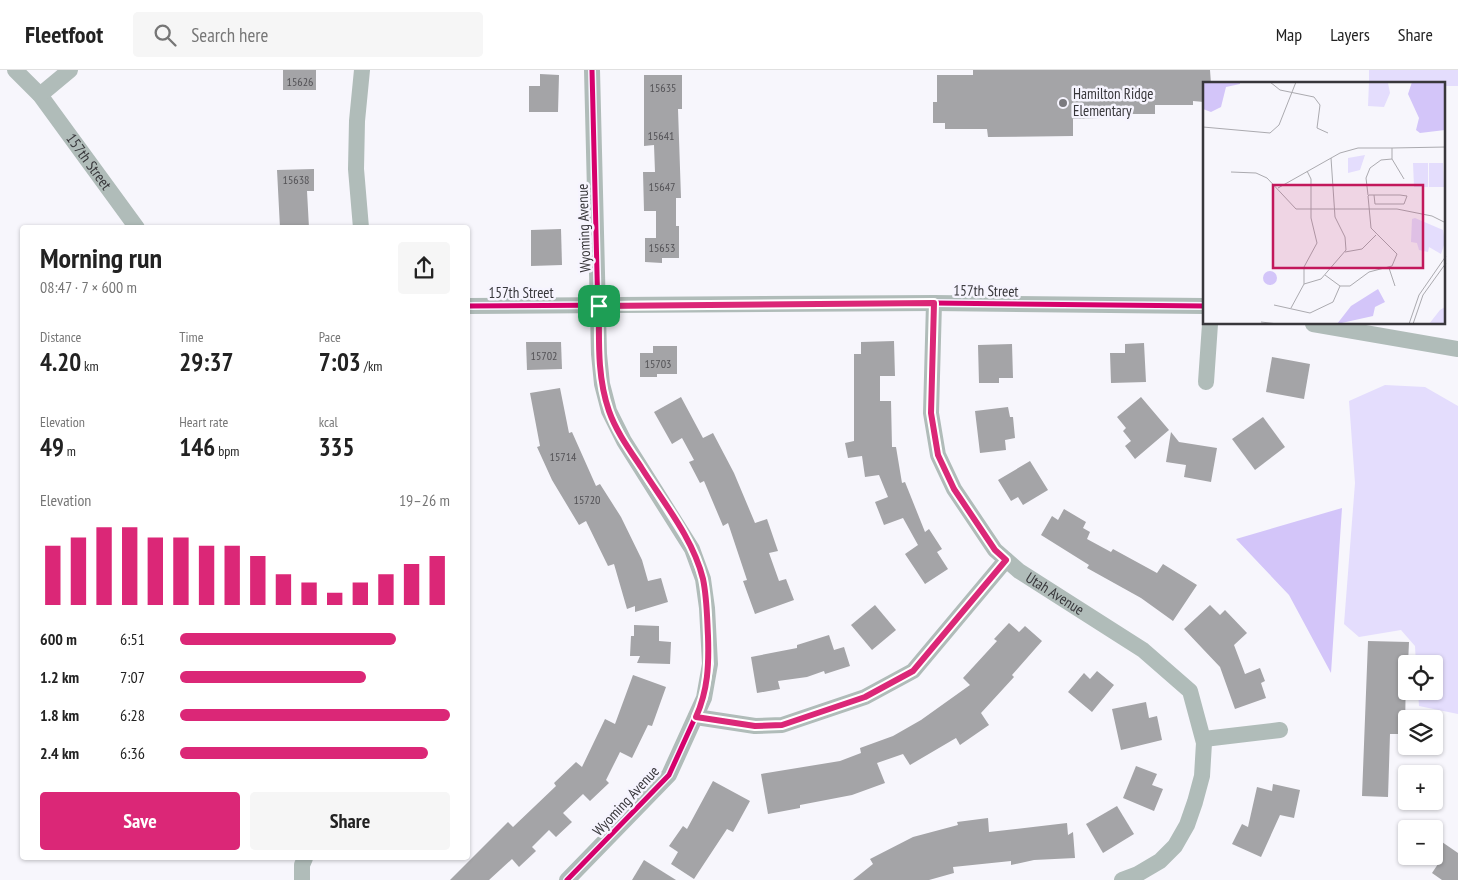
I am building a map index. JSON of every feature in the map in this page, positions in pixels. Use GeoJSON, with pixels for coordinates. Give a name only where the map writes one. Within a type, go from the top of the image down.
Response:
{"type":"FeatureCollection","features":[{"type":"Feature","properties":{"kind":"street","name":"157th Street"},"geometry":{"type":"LineString","coordinates":[[15,70],[40,95],[136,225]]}},
{"type":"Feature","properties":{"kind":"street"},"geometry":{"type":"LineString","coordinates":[[40,95],[70,70]]}},
{"type":"Feature","properties":{"kind":"street"},"geometry":{"type":"LineString","coordinates":[[361,225],[356,169],[357,121],[362,70]]}},
{"type":"Feature","properties":{"kind":"street","name":"Wyoming Avenue"},"geometry":{"type":"LineString","coordinates":[[567,880],[669,775],[704,698],[710,664],[707,608],[703,579],[692,549],[624,441],[609,411],[602,384],[599,354],[592,70]]}},
{"type":"Feature","properties":{"kind":"street","name":"157th Street"},"geometry":{"type":"LineString","coordinates":[[470,306],[934,303],[1203,306]]}},
{"type":"Feature","properties":{"kind":"street","name":"Utah Avenue"},"geometry":{"type":"LineString","coordinates":[[934,303],[931,413],[938,455],[954,489],[995,550],[1006,560],[1019,571],[1143,650],[1190,691],[1204,739],[1202,776],[1187,825],[1174,846],[1160,861],[1126,879]]}},
{"type":"Feature","properties":{"kind":"street"},"geometry":{"type":"LineString","coordinates":[[1206,382],[1210,325]]}},
{"type":"Feature","properties":{"kind":"street"},"geometry":{"type":"LineString","coordinates":[[1319,325],[1458,349]]}},
{"type":"Feature","properties":{"kind":"street"},"geometry":{"type":"LineString","coordinates":[[696,717],[755,726],[782,725],[865,697],[913,671],[1006,560]]}},
{"type":"Feature","properties":{"kind":"street"},"geometry":{"type":"LineString","coordinates":[[1204,739],[1280,730]]}},
{"type":"Feature","properties":{"kind":"street"},"geometry":{"type":"LineString","coordinates":[[302,880],[302,865],[304,860]]}},
{"type":"Feature","properties":{"kind":"shaded area"},"geometry":{"type":"Polygon","coordinates":[[[1369,70],[1458,70],[1458,86],[1446,86],[1446,82],[1369,82],[1369,70]]]}},
{"type":"Feature","properties":{"kind":"shaded area"},"geometry":{"type":"Polygon","coordinates":[[[1385,385],[1425,387],[1458,406],[1458,714],[1419,706],[1419,700],[1443,700],[1443,655],[1416,655],[1415,646],[1401,630],[1359,637],[1344,624],[1355,483],[1349,401],[1385,385]]]}},
{"type":"Feature","properties":{"kind":"shaded area"},"geometry":{"type":"Polygon","coordinates":[[[1342,508],[1331,673],[1289,595],[1236,539],[1342,508]]]}},
{"type":"Feature","properties":{"kind":"building"},"geometry":{"type":"Polygon","coordinates":[[[283,70],[316,70],[316,90],[283,90],[283,70]]]}},
{"type":"Feature","properties":{"kind":"building","name":"Hamilton Ridge Elementary"},"geometry":{"type":"Polygon","coordinates":[[[973,70],[1210,70],[1211,82],[1203,82],[1203,102],[1193,101],[1193,105],[1155,105],[1155,114],[1099,114],[1099,118],[1073,119],[1073,136],[988,137],[987,129],[945,129],[945,123],[933,123],[933,102],[937,102],[937,75],[973,75],[973,70]]]}},
{"type":"Feature","properties":{"kind":"building"},"geometry":{"type":"Polygon","coordinates":[[[540,74],[559,75],[558,112],[529,112],[529,86],[540,86],[540,74]]]}},
{"type":"Feature","properties":{"kind":"building"},"geometry":{"type":"Polygon","coordinates":[[[644,75],[682,75],[682,109],[678,109],[681,198],[676,198],[676,226],[679,226],[679,258],[662,258],[662,263],[645,262],[645,238],[656,238],[656,211],[644,211],[643,172],[655,172],[654,145],[644,146],[644,75]]]}},
{"type":"Feature","properties":{"kind":"building"},"geometry":{"type":"Polygon","coordinates":[[[314,169],[314,191],[307,191],[309,225],[280,225],[277,170],[314,169]]]}},
{"type":"Feature","properties":{"kind":"building"},"geometry":{"type":"Polygon","coordinates":[[[561,229],[562,265],[531,266],[531,230],[561,229]]]}},
{"type":"Feature","properties":{"kind":"building"},"geometry":{"type":"Polygon","coordinates":[[[894,341],[895,376],[880,376],[880,401],[891,401],[892,447],[896,447],[902,483],[905,482],[925,532],[929,529],[942,549],[937,552],[948,569],[925,584],[905,554],[918,545],[903,518],[884,525],[875,502],[888,497],[879,475],[865,477],[862,456],[848,458],[845,443],[854,441],[854,354],[861,354],[861,342],[894,341]]]}},
{"type":"Feature","properties":{"kind":"building"},"geometry":{"type":"Polygon","coordinates":[[[526,342],[561,342],[562,369],[527,370],[526,342]]]}},
{"type":"Feature","properties":{"kind":"building"},"geometry":{"type":"Polygon","coordinates":[[[1144,343],[1146,382],[1111,383],[1110,353],[1125,353],[1125,344],[1144,343]]]}},
{"type":"Feature","properties":{"kind":"building"},"geometry":{"type":"Polygon","coordinates":[[[1012,344],[1013,378],[999,378],[999,383],[979,383],[978,345],[1012,344]]]}},
{"type":"Feature","properties":{"kind":"building"},"geometry":{"type":"Polygon","coordinates":[[[653,346],[677,346],[677,374],[657,374],[657,377],[640,377],[640,353],[653,353],[653,346]]]}},
{"type":"Feature","properties":{"kind":"building"},"geometry":{"type":"Polygon","coordinates":[[[1272,357],[1310,364],[1304,399],[1266,392],[1272,357]]]}},
{"type":"Feature","properties":{"kind":"building"},"geometry":{"type":"Polygon","coordinates":[[[560,388],[569,433],[572,432],[596,486],[600,484],[621,517],[642,560],[648,581],[661,578],[668,602],[635,612],[635,606],[627,609],[614,564],[608,566],[586,521],[579,525],[552,480],[537,447],[540,446],[530,393],[560,388]]]}},
{"type":"Feature","properties":{"kind":"building"},"geometry":{"type":"Polygon","coordinates":[[[681,397],[703,438],[713,433],[734,473],[755,523],[767,519],[778,551],[769,553],[779,581],[786,579],[794,600],[755,614],[743,581],[747,580],[728,523],[723,526],[704,481],[700,483],[689,462],[694,460],[682,438],[672,444],[654,412],[681,397]]]}},
{"type":"Feature","properties":{"kind":"building"},"geometry":{"type":"Polygon","coordinates":[[[1141,397],[1169,430],[1135,459],[1125,446],[1131,441],[1123,431],[1126,428],[1117,417],[1141,397]]]}},
{"type":"Feature","properties":{"kind":"building"},"geometry":{"type":"Polygon","coordinates":[[[1008,407],[1010,417],[1013,417],[1015,438],[1005,440],[1006,450],[980,453],[975,411],[1008,407]]]}},
{"type":"Feature","properties":{"kind":"building"},"geometry":{"type":"Polygon","coordinates":[[[1263,417],[1285,447],[1255,470],[1232,439],[1263,417]]]}},
{"type":"Feature","properties":{"kind":"building"},"geometry":{"type":"Polygon","coordinates":[[[1171,432],[1179,442],[1217,448],[1211,482],[1184,477],[1186,465],[1166,462],[1171,432]]]}},
{"type":"Feature","properties":{"kind":"building"},"geometry":{"type":"Polygon","coordinates":[[[1030,461],[1048,490],[1023,505],[1018,497],[1011,501],[998,480],[1030,461]]]}},
{"type":"Feature","properties":{"kind":"building"},"geometry":{"type":"Polygon","coordinates":[[[1064,509],[1086,522],[1083,528],[1090,532],[1087,539],[1111,552],[1113,549],[1157,573],[1163,564],[1197,585],[1173,621],[1141,598],[1087,568],[1089,565],[1041,535],[1052,516],[1058,520],[1064,509]]]}},
{"type":"Feature","properties":{"kind":"building"},"geometry":{"type":"Polygon","coordinates":[[[875,605],[896,630],[872,650],[851,625],[875,605]]]}},
{"type":"Feature","properties":{"kind":"building"},"geometry":{"type":"Polygon","coordinates":[[[1210,605],[1220,615],[1225,610],[1247,633],[1234,645],[1245,674],[1260,668],[1265,681],[1261,683],[1266,698],[1235,709],[1220,667],[1184,629],[1210,605]]]}},
{"type":"Feature","properties":{"kind":"building"},"geometry":{"type":"Polygon","coordinates":[[[1009,623],[1019,632],[1025,626],[1042,641],[1012,675],[1014,677],[981,713],[989,725],[960,745],[956,738],[910,765],[903,754],[877,763],[885,783],[852,795],[800,805],[800,808],[768,814],[761,774],[840,761],[861,753],[860,748],[893,736],[921,720],[970,685],[963,678],[997,641],[994,639],[1009,623]]]}},
{"type":"Feature","properties":{"kind":"building"},"geometry":{"type":"Polygon","coordinates":[[[634,625],[659,626],[659,641],[671,642],[670,664],[637,663],[640,656],[630,656],[631,636],[634,636],[634,625]]]}},
{"type":"Feature","properties":{"kind":"building"},"geometry":{"type":"Polygon","coordinates":[[[829,635],[834,650],[844,647],[850,666],[825,674],[824,671],[807,677],[778,681],[780,689],[757,693],[751,657],[797,648],[797,645],[829,635]]]}},
{"type":"Feature","properties":{"kind":"building"},"geometry":{"type":"Polygon","coordinates":[[[1368,641],[1409,642],[1408,655],[1398,655],[1398,700],[1405,700],[1405,710],[1398,710],[1398,734],[1390,734],[1388,797],[1362,796],[1368,641]]]}},
{"type":"Feature","properties":{"kind":"building"},"geometry":{"type":"Polygon","coordinates":[[[1097,671],[1114,685],[1092,712],[1068,692],[1084,673],[1090,679],[1097,671]]]}},
{"type":"Feature","properties":{"kind":"building"},"geometry":{"type":"Polygon","coordinates":[[[633,675],[666,687],[652,726],[648,725],[632,758],[620,752],[606,780],[609,783],[590,801],[583,794],[563,813],[572,822],[556,837],[549,830],[532,847],[536,851],[519,867],[512,859],[489,880],[450,880],[508,822],[513,827],[556,786],[554,783],[576,762],[582,767],[605,719],[615,724],[633,675]]]}},
{"type":"Feature","properties":{"kind":"building"},"geometry":{"type":"Polygon","coordinates":[[[1146,702],[1149,718],[1157,716],[1162,740],[1121,750],[1112,709],[1146,702]]]}},
{"type":"Feature","properties":{"kind":"building"},"geometry":{"type":"Polygon","coordinates":[[[1136,766],[1157,774],[1152,785],[1163,789],[1154,811],[1123,798],[1136,766]]]}},
{"type":"Feature","properties":{"kind":"building"},"geometry":{"type":"Polygon","coordinates":[[[713,781],[750,801],[733,832],[727,829],[694,879],[671,864],[678,852],[669,846],[683,826],[687,829],[713,781]]]}},
{"type":"Feature","properties":{"kind":"building"},"geometry":{"type":"Polygon","coordinates":[[[1273,784],[1300,790],[1294,818],[1280,815],[1261,857],[1232,844],[1242,824],[1248,827],[1257,787],[1272,791],[1273,784]]]}},
{"type":"Feature","properties":{"kind":"building"},"geometry":{"type":"Polygon","coordinates":[[[1117,806],[1134,834],[1103,853],[1086,824],[1117,806]]]}},
{"type":"Feature","properties":{"kind":"building"},"geometry":{"type":"Polygon","coordinates":[[[988,818],[989,832],[1067,823],[1068,835],[1073,832],[1075,858],[1034,860],[1011,865],[1011,861],[953,867],[954,873],[929,880],[853,880],[873,864],[870,859],[913,837],[958,825],[957,822],[988,818]]]}},
{"type":"Feature","properties":{"kind":"building"},"geometry":{"type":"Polygon","coordinates":[[[1443,843],[1458,853],[1458,880],[1442,880],[1432,873],[1437,865],[1443,865],[1443,843]]]}},
{"type":"Feature","properties":{"kind":"building"},"geometry":{"type":"Polygon","coordinates":[[[644,860],[676,880],[632,880],[644,860]]]}},
{"type":"Feature","properties":{"kind":"cycle path"},"geometry":{"type":"LineString","coordinates":[[567,880],[669,775],[704,698],[710,664],[707,608],[703,579],[692,549],[624,441],[609,411],[602,384],[599,354],[592,70]]}},
{"type":"Feature","properties":{"kind":"cycle path"},"geometry":{"type":"LineString","coordinates":[[470,306],[934,303],[1203,306]]}},
{"type":"Feature","properties":{"kind":"place","name":"Hamilton Ridge Elementary"},"geometry":{"type":"Point","coordinates":[1063,103]}},
{"type":"Feature","properties":{"kind":"route"},"geometry":{"type":"LineString","coordinates":[[934,303],[931,413],[938,455],[954,489],[995,550],[1006,560],[913,671],[865,697],[782,725],[755,726],[696,717],[704,698],[710,664],[707,608],[703,579],[692,549],[624,441],[609,411],[602,384],[599,354],[599,306],[934,303]]}}]}
